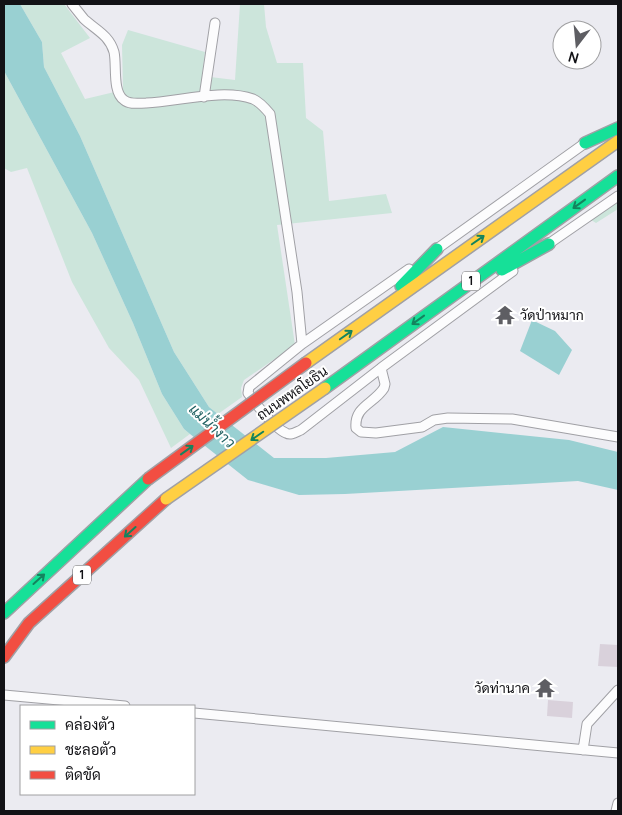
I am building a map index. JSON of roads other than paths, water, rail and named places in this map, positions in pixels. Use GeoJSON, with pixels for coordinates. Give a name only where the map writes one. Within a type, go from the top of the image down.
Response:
{"type":"FeatureCollection","features":[{"type":"Feature","properties":{"kind":"highway"},"geometry":{"type":"LineString","coordinates":[[585,143],[618,128]]}},
{"type":"Feature","properties":{"kind":"highway","name":"ถนนพหลโยธิน"},"geometry":{"type":"LineString","coordinates":[[4,613],[148,479],[306,363],[618,141]]}},
{"type":"Feature","properties":{"kind":"highway","name":"ถนนพหลโยธิน"},"geometry":{"type":"LineString","coordinates":[[4,657],[29,623],[166,499],[326,388],[618,176]]}},
{"type":"Feature","properties":{"kind":"highway"},"geometry":{"type":"LineString","coordinates":[[438,305],[548,244]]}},
{"type":"Feature","properties":{"kind":"highway"},"geometry":{"type":"LineString","coordinates":[[369,318],[437,249]]}},
{"type":"Feature","properties":{"kind":"street"},"geometry":{"type":"LineString","coordinates":[[76,6],[85,19],[104,34],[110,43],[114,54],[118,93],[124,100],[134,104],[223,95],[254,100],[270,114],[297,292],[302,344]]}},
{"type":"Feature","properties":{"kind":"street"},"geometry":{"type":"LineString","coordinates":[[204,97],[215,23]]}},
{"type":"Feature","properties":{"kind":"street"},"geometry":{"type":"LineString","coordinates":[[618,118],[302,344],[249,387],[248,393],[264,414],[285,433],[292,434],[301,430],[548,244],[618,196]]}},
{"type":"Feature","properties":{"kind":"street"},"geometry":{"type":"LineString","coordinates":[[381,368],[386,384],[358,412],[355,420],[356,428],[361,432],[416,428],[434,420],[448,418],[512,419],[618,437]]}},
{"type":"Feature","properties":{"kind":"street"},"geometry":{"type":"LineString","coordinates":[[583,750],[587,724],[618,690]]}},
{"type":"Feature","properties":{"kind":"street"},"geometry":{"type":"LineString","coordinates":[[4,695],[114,705]]}},
{"type":"Feature","properties":{"kind":"street"},"geometry":{"type":"LineString","coordinates":[[195,713],[618,753]]}},
{"type":"Feature","properties":{"kind":"street"},"geometry":{"type":"LineString","coordinates":[[616,811],[618,803]]}},
{"type":"Feature","properties":{"kind":"water","name":"แม่น้ำงาว"},"geometry":{"type":"Polygon","coordinates":[[[4,4],[20,4],[42,42],[44,67],[80,136],[174,352],[209,407],[274,458],[326,458],[395,452],[443,427],[569,440],[618,452],[618,490],[578,481],[299,495],[248,480],[184,429],[162,394],[133,323],[92,233],[4,71],[4,4]]]}},
{"type":"Feature","properties":{"kind":"water"},"geometry":{"type":"Polygon","coordinates":[[[532,320],[555,331],[572,350],[559,375],[520,351],[532,320]]]}},
{"type":"Feature","properties":{"kind":"place","name":"วัดป่าหมาก"},"geometry":{"type":"Point","coordinates":[505,315]}},
{"type":"Feature","properties":{"kind":"place","name":"วัดท่านาค"},"geometry":{"type":"Point","coordinates":[545,688]}}]}
